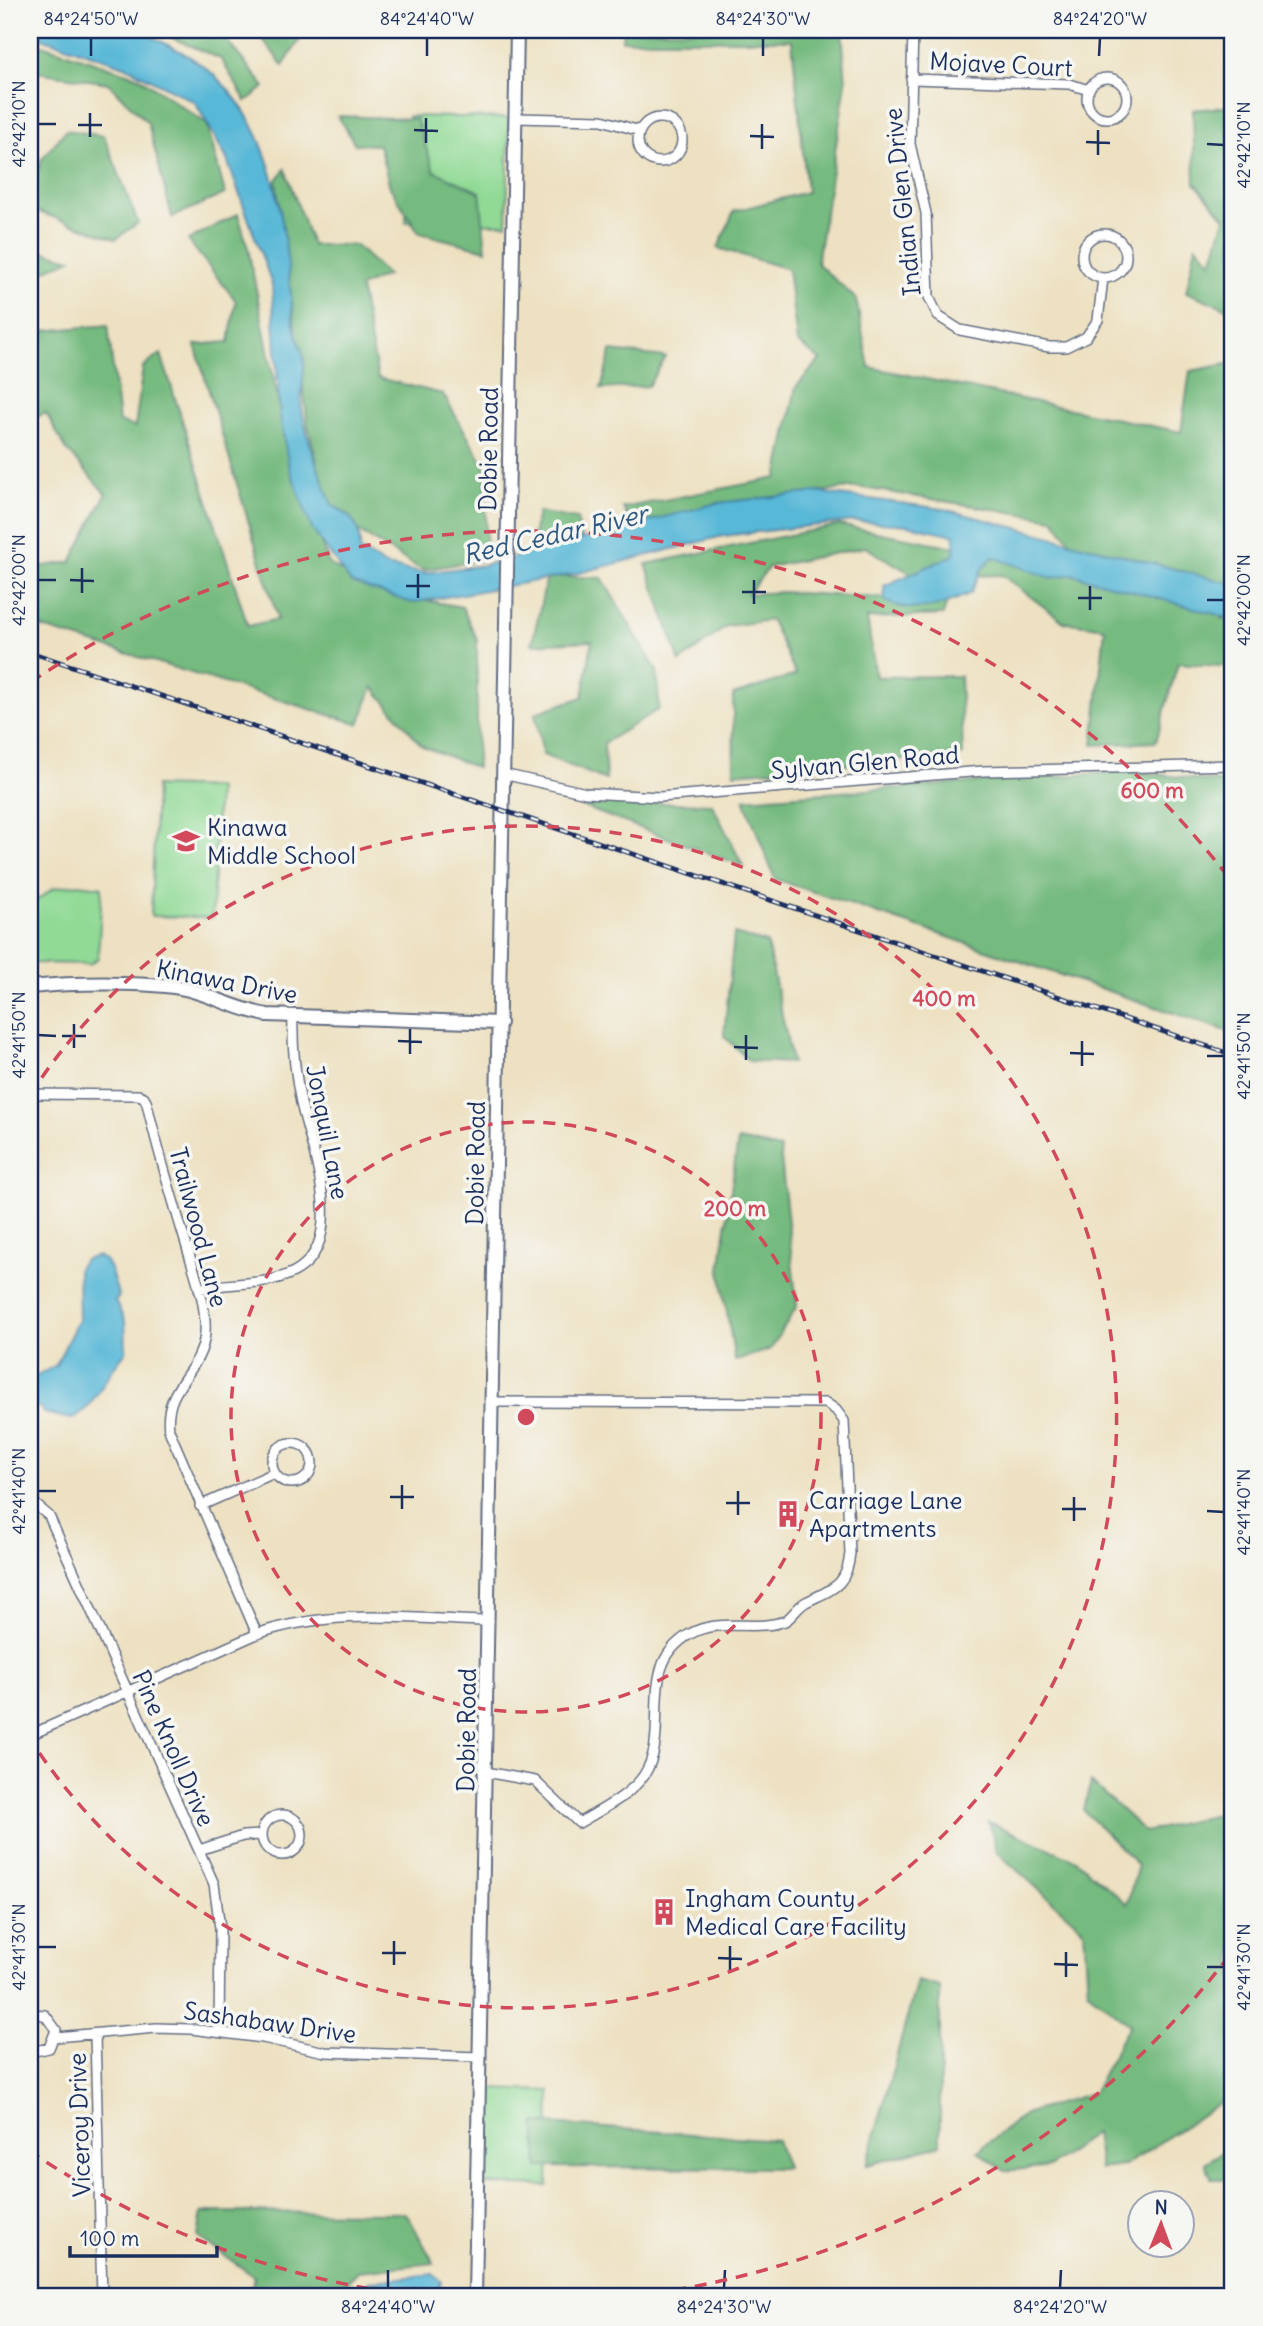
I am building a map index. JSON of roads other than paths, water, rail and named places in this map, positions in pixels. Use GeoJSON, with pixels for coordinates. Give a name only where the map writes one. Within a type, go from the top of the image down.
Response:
{"type":"FeatureCollection","features":[{"type":"Feature","properties":{"kind":"street","name":"Dobie Road"},"geometry":{"type":"LineString","coordinates":[[475,2296],[517,30]]}},
{"type":"Feature","properties":{"kind":"street","name":"Indian Glen Drive"},"geometry":{"type":"LineString","coordinates":[[913,30],[910,144],[926,213],[929,297],[938,316],[960,330],[1066,347],[1082,340],[1095,326],[1102,308],[1103,278]]}},
{"type":"Feature","properties":{"kind":"street","name":"Mojave Court"},"geometry":{"type":"LineString","coordinates":[[911,79],[1069,84],[1089,90]]}},
{"type":"Feature","properties":{"kind":"street","name":"Mojave Court"},"geometry":{"type":"LineString","coordinates":[[1101,79],[1116,80],[1126,91],[1126,106],[1116,117],[1096,116],[1087,103],[1089,90],[1101,79]]}},
{"type":"Feature","properties":{"kind":"street"},"geometry":{"type":"LineString","coordinates":[[515,118],[602,120],[640,131]]}},
{"type":"Feature","properties":{"kind":"street"},"geometry":{"type":"LineString","coordinates":[[652,120],[668,120],[680,132],[680,149],[667,161],[651,160],[639,148],[640,131],[652,120]]}},
{"type":"Feature","properties":{"kind":"street"},"geometry":{"type":"LineString","coordinates":[[1104,234],[1119,241],[1125,256],[1119,271],[1103,278],[1088,271],[1082,256],[1088,240],[1104,234]]}},
{"type":"Feature","properties":{"kind":"street","name":"Sylvan Glen Road"},"geometry":{"type":"LineString","coordinates":[[503,774],[586,793],[660,797],[983,771],[1233,765]]}},
{"type":"Feature","properties":{"kind":"street","name":"Kinawa Drive"},"geometry":{"type":"LineString","coordinates":[[30,987],[165,987],[189,990],[241,1011],[293,1017],[500,1023]]}},
{"type":"Feature","properties":{"kind":"street","name":"Jonquil Lane"},"geometry":{"type":"LineString","coordinates":[[199,1289],[283,1277],[305,1264],[319,1244],[324,1208],[295,1066],[293,1017]]}},
{"type":"Feature","properties":{"kind":"street","name":"Trailwood Lane"},"geometry":{"type":"LineString","coordinates":[[30,1094],[144,1097],[199,1289],[205,1323],[203,1346],[195,1364],[171,1398],[169,1430],[257,1634]]}},
{"type":"Feature","properties":{"kind":"street"},"geometry":{"type":"LineString","coordinates":[[486,1772],[535,1781],[579,1823],[631,1790],[648,1769],[654,1751],[658,1678],[665,1660],[677,1644],[710,1626],[785,1621],[802,1604],[834,1589],[847,1569],[850,1553],[844,1421],[836,1410],[826,1404],[492,1402]]}},
{"type":"Feature","properties":{"kind":"street"},"geometry":{"type":"LineString","coordinates":[[284,1444],[297,1444],[311,1457],[311,1470],[303,1480],[290,1483],[274,1473],[274,1453],[284,1444]]}},
{"type":"Feature","properties":{"kind":"street"},"geometry":{"type":"LineString","coordinates":[[200,1506],[274,1473]]}},
{"type":"Feature","properties":{"kind":"street","name":"Pine Knoll Drive"},"geometry":{"type":"LineString","coordinates":[[30,1500],[49,1516],[199,1850],[219,1905],[219,2032]]}},
{"type":"Feature","properties":{"kind":"street"},"geometry":{"type":"LineString","coordinates":[[30,1735],[257,1634],[293,1622],[346,1617],[489,1621]]}},
{"type":"Feature","properties":{"kind":"street"},"geometry":{"type":"LineString","coordinates":[[281,1814],[298,1822],[302,1835],[292,1852],[279,1855],[266,1848],[261,1835],[265,1823],[281,1814]]}},
{"type":"Feature","properties":{"kind":"street"},"geometry":{"type":"LineString","coordinates":[[199,1850],[243,1836],[261,1835]]}},
{"type":"Feature","properties":{"kind":"street"},"geometry":{"type":"LineString","coordinates":[[30,2014],[38,2013],[50,2019],[56,2037]]}},
{"type":"Feature","properties":{"kind":"street","name":"Sashabaw Drive"},"geometry":{"type":"LineString","coordinates":[[30,2052],[49,2048],[56,2037],[156,2028],[219,2032],[326,2052],[480,2057]]}},
{"type":"Feature","properties":{"kind":"street","name":"Viceroy Drive"},"geometry":{"type":"LineString","coordinates":[[95,2035],[102,2296]]}},
{"type":"Feature","properties":{"kind":"water"},"geometry":{"type":"Polygon","coordinates":[[[30,30],[136,30],[174,48],[209,70],[235,98],[255,130],[279,203],[294,325],[304,361],[301,403],[311,445],[332,505],[354,522],[359,534],[360,550],[386,566],[423,573],[485,565],[717,503],[817,492],[944,509],[1233,584],[1233,619],[1071,574],[1051,578],[993,557],[981,570],[971,593],[928,608],[907,608],[885,601],[884,586],[954,555],[955,535],[908,525],[853,521],[723,536],[575,574],[412,603],[351,583],[312,529],[289,467],[280,417],[272,284],[226,157],[195,102],[125,66],[30,34],[30,30]]]}},
{"type":"Feature","properties":{"kind":"water"},"geometry":{"type":"Polygon","coordinates":[[[96,1256],[105,1260],[119,1297],[115,1301],[125,1321],[126,1352],[94,1399],[79,1414],[71,1419],[44,1413],[42,1408],[34,1406],[30,1398],[30,1380],[56,1365],[79,1318],[78,1268],[84,1260],[96,1256]]]}},
{"type":"Feature","properties":{"kind":"water"},"geometry":{"type":"Polygon","coordinates":[[[433,2274],[441,2281],[438,2296],[357,2296],[368,2282],[433,2274]]]}},
{"type":"Feature","properties":{"kind":"railway"},"geometry":{"type":"LineString","coordinates":[[30,652],[1233,1055]]}},
{"type":"Feature","properties":{"kind":"place","name":"Kinawa Middle School"},"geometry":{"type":"Point","coordinates":[186,841]}},
{"type":"Feature","properties":{"kind":"place","name":"Carriage Lane Apartments"},"geometry":{"type":"Point","coordinates":[788,1514]}},
{"type":"Feature","properties":{"kind":"place","name":"Ingham County Medical Care Facility"},"geometry":{"type":"Point","coordinates":[664,1912]}},
{"type":"Feature","properties":{"kind":"water label","name":"Red Cedar River"},"geometry":{"type":"Point","coordinates":[555,534]}}]}
